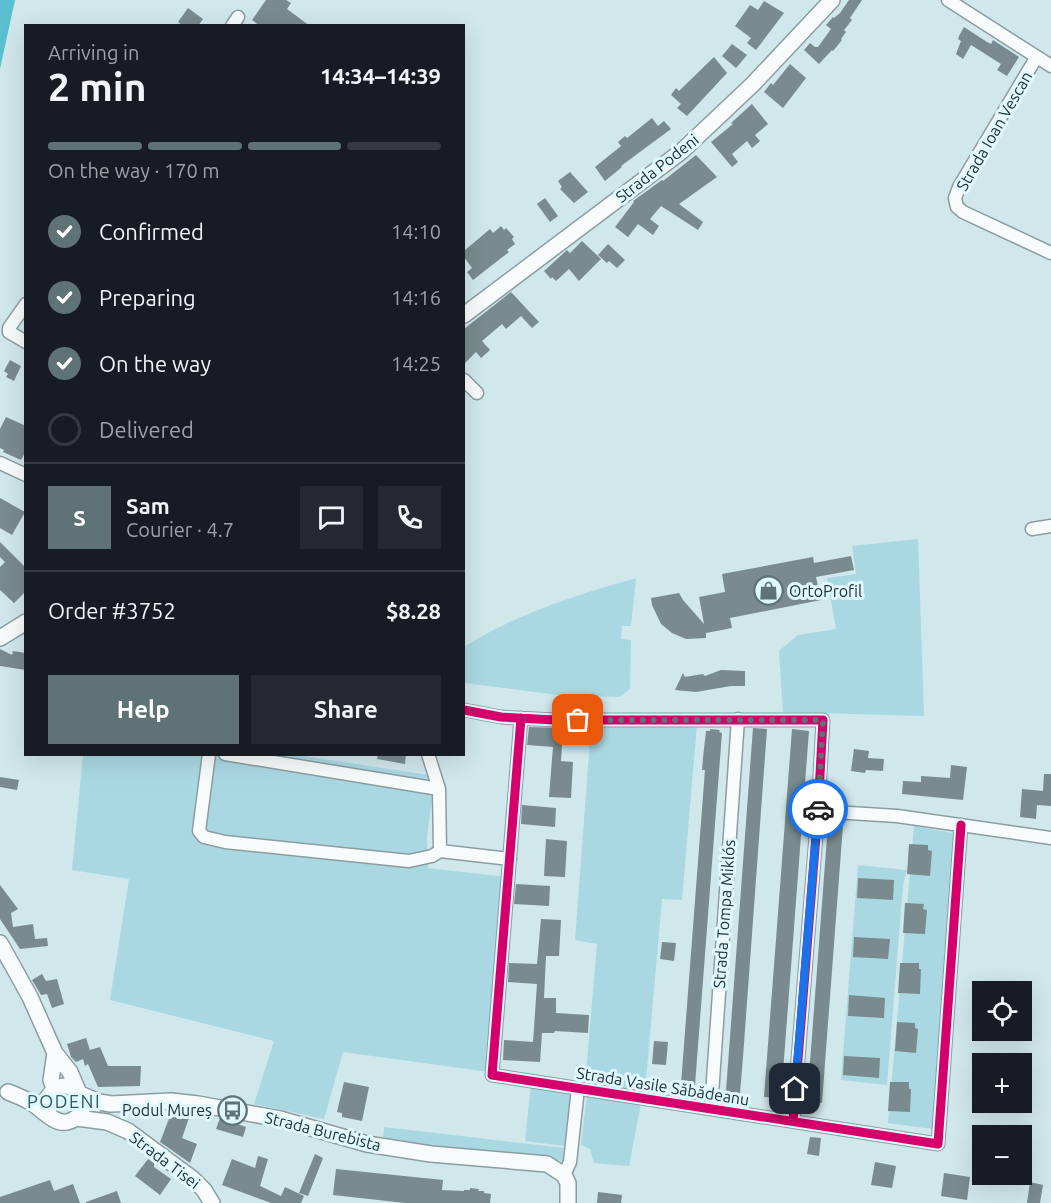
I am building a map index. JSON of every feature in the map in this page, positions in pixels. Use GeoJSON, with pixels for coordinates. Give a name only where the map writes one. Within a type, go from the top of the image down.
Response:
{"type":"FeatureCollection","features":[{"type":"Feature","properties":{"kind":"main road","name":"Strada Podeni"},"geometry":{"type":"LineString","coordinates":[[465,314],[682,151],[753,84],[832,0]]}},
{"type":"Feature","properties":{"kind":"main road"},"geometry":{"type":"LineString","coordinates":[[0,638],[24,623]]}},
{"type":"Feature","properties":{"kind":"main road"},"geometry":{"type":"LineString","coordinates":[[0,943],[30,997],[55,1053],[70,1072],[83,1107],[77,1118],[59,1122],[31,1102],[4,1092]]}},
{"type":"Feature","properties":{"kind":"main road"},"geometry":{"type":"LineString","coordinates":[[49,1114],[46,1108],[51,1091],[55,1053]]}},
{"type":"Feature","properties":{"kind":"main road"},"geometry":{"type":"LineString","coordinates":[[4,1092],[51,1091],[65,1085],[71,1086],[79,1093]]}},
{"type":"Feature","properties":{"kind":"main road","name":"Strada Burebista"},"geometry":{"type":"LineString","coordinates":[[79,1093],[99,1102],[111,1104],[171,1101],[198,1104],[280,1119],[367,1144],[431,1154],[547,1164],[564,1175]]}},
{"type":"Feature","properties":{"kind":"main road","name":"Strada Tisei"},"geometry":{"type":"LineString","coordinates":[[77,1118],[107,1122],[128,1131],[193,1179],[212,1203]]}},
{"type":"Feature","properties":{"kind":"main road"},"geometry":{"type":"LineString","coordinates":[[564,1175],[568,1183],[568,1203]]}},
{"type":"Feature","properties":{"kind":"street"},"geometry":{"type":"LineString","coordinates":[[948,0],[1051,66]]}},
{"type":"Feature","properties":{"kind":"street","name":"Strada Ioan Vescan"},"geometry":{"type":"LineString","coordinates":[[1036,58],[955,198],[957,207],[963,212],[1051,253]]}},
{"type":"Feature","properties":{"kind":"street"},"geometry":{"type":"LineString","coordinates":[[24,307],[9,328],[9,332],[24,341]]}},
{"type":"Feature","properties":{"kind":"street"},"geometry":{"type":"LineString","coordinates":[[465,381],[477,393]]}},
{"type":"Feature","properties":{"kind":"street"},"geometry":{"type":"LineString","coordinates":[[0,463],[24,474]]}},
{"type":"Feature","properties":{"kind":"street"},"geometry":{"type":"LineString","coordinates":[[1032,529],[1051,526]]}},
{"type":"Feature","properties":{"kind":"street"},"geometry":{"type":"LineString","coordinates":[[465,710],[501,717],[555,720],[823,720],[818,811],[793,1121]]}},
{"type":"Feature","properties":{"kind":"street","name":"Strada Vasile Săbădeanu"},"geometry":{"type":"LineString","coordinates":[[521,718],[492,1074],[938,1144],[961,825]]}},
{"type":"Feature","properties":{"kind":"street","name":"Strada Tompa Miklós"},"geometry":{"type":"LineString","coordinates":[[711,1109],[738,719]]}},
{"type":"Feature","properties":{"kind":"street"},"geometry":{"type":"LineString","coordinates":[[208,756],[199,831],[204,837],[225,842],[409,861],[432,856],[440,851],[510,859]]}},
{"type":"Feature","properties":{"kind":"street"},"geometry":{"type":"LineString","coordinates":[[237,756],[439,789]]}},
{"type":"Feature","properties":{"kind":"street"},"geometry":{"type":"LineString","coordinates":[[429,756],[439,789],[440,851]]}},
{"type":"Feature","properties":{"kind":"street"},"geometry":{"type":"LineString","coordinates":[[818,811],[889,815],[1051,838]]}},
{"type":"Feature","properties":{"kind":"street","name":"Strada Vasile Săbădeanu"},"geometry":{"type":"LineString","coordinates":[[564,1175],[570,1162],[578,1088]]}},
{"type":"Feature","properties":{"kind":"shaded area"},"geometry":{"type":"Polygon","coordinates":[[[918,539],[924,716],[783,712],[779,651],[798,635],[836,629],[827,578],[856,574],[852,546],[918,539]]]}},
{"type":"Feature","properties":{"kind":"shaded area"},"geometry":{"type":"Polygon","coordinates":[[[636,578],[631,626],[622,626],[621,639],[631,640],[630,689],[620,697],[558,695],[465,683],[465,646],[525,615],[636,578]]]}},
{"type":"Feature","properties":{"kind":"shaded area"},"geometry":{"type":"Polygon","coordinates":[[[697,725],[682,900],[662,899],[645,1091],[585,1085],[597,944],[575,940],[591,727],[697,725]]]}},
{"type":"Feature","properties":{"kind":"shaded area"},"geometry":{"type":"Polygon","coordinates":[[[83,756],[304,756],[435,776],[427,837],[428,868],[506,877],[489,1072],[343,1052],[324,1119],[254,1104],[274,1041],[110,1000],[129,879],[72,870],[83,756]]]}},
{"type":"Feature","properties":{"kind":"shaded area"},"geometry":{"type":"Polygon","coordinates":[[[914,826],[953,833],[932,1129],[888,1123],[914,826]]]}},
{"type":"Feature","properties":{"kind":"shaded area"},"geometry":{"type":"Polygon","coordinates":[[[858,865],[907,870],[903,885],[887,1085],[841,1080],[858,865]]]}},
{"type":"Feature","properties":{"kind":"shaded area"},"geometry":{"type":"Polygon","coordinates":[[[531,1084],[573,1091],[565,1146],[525,1141],[531,1084]]]}},
{"type":"Feature","properties":{"kind":"shaded area"},"geometry":{"type":"Polygon","coordinates":[[[587,1095],[641,1103],[629,1166],[594,1163],[590,1149],[581,1145],[587,1095]]]}},
{"type":"Feature","properties":{"kind":"shaded area"},"geometry":{"type":"Polygon","coordinates":[[[384,1127],[564,1148],[563,1161],[383,1140],[384,1127]]]}},
{"type":"Feature","properties":{"kind":"water"},"geometry":{"type":"Polygon","coordinates":[[[0,0],[15,0],[0,69],[0,0]]]}},
{"type":"Feature","properties":{"kind":"building"},"geometry":{"type":"Polygon","coordinates":[[[266,0],[286,0],[291,3],[287,9],[307,24],[257,24],[252,20],[266,0]]]}},
{"type":"Feature","properties":{"kind":"building"},"geometry":{"type":"Polygon","coordinates":[[[849,0],[862,0],[844,30],[846,32],[842,40],[819,64],[804,50],[810,43],[818,47],[831,29],[826,25],[840,13],[849,0]]]}},
{"type":"Feature","properties":{"kind":"building"},"geometry":{"type":"Polygon","coordinates":[[[764,1],[784,13],[756,50],[747,43],[751,38],[735,26],[750,5],[758,10],[764,1]]]}},
{"type":"Feature","properties":{"kind":"building"},"geometry":{"type":"Polygon","coordinates":[[[188,8],[203,19],[199,24],[178,22],[188,8]]]}},
{"type":"Feature","properties":{"kind":"building"},"geometry":{"type":"Polygon","coordinates":[[[964,27],[991,44],[993,40],[1019,57],[1007,76],[997,70],[1001,64],[971,45],[963,59],[956,54],[961,41],[958,39],[964,27]]]}},
{"type":"Feature","properties":{"kind":"building"},"geometry":{"type":"Polygon","coordinates":[[[732,44],[747,55],[736,68],[722,56],[732,44]]]}},
{"type":"Feature","properties":{"kind":"building"},"geometry":{"type":"Polygon","coordinates":[[[714,57],[727,73],[687,116],[677,108],[681,104],[671,95],[676,88],[679,91],[714,57]]]}},
{"type":"Feature","properties":{"kind":"building"},"geometry":{"type":"Polygon","coordinates":[[[790,64],[806,78],[783,108],[764,92],[771,83],[773,85],[790,64]]]}},
{"type":"Feature","properties":{"kind":"building"},"geometry":{"type":"Polygon","coordinates":[[[752,104],[768,124],[755,135],[760,141],[752,148],[747,141],[732,154],[738,162],[732,167],[711,142],[752,104]]]}},
{"type":"Feature","properties":{"kind":"building"},"geometry":{"type":"Polygon","coordinates":[[[652,118],[658,126],[664,121],[671,129],[621,166],[605,181],[595,167],[621,146],[618,142],[625,136],[627,138],[652,118]]]}},
{"type":"Feature","properties":{"kind":"building"},"geometry":{"type":"Polygon","coordinates":[[[696,155],[717,177],[679,204],[703,222],[698,230],[661,206],[650,219],[659,226],[653,235],[638,224],[628,237],[615,227],[633,201],[696,155]]]}},
{"type":"Feature","properties":{"kind":"building"},"geometry":{"type":"Polygon","coordinates":[[[570,172],[588,192],[574,203],[560,189],[562,187],[558,181],[570,172]]]}},
{"type":"Feature","properties":{"kind":"building"},"geometry":{"type":"Polygon","coordinates":[[[545,198],[558,216],[550,222],[537,204],[545,198]]]}},
{"type":"Feature","properties":{"kind":"building"},"geometry":{"type":"Polygon","coordinates":[[[501,226],[504,230],[506,228],[514,237],[512,239],[515,244],[507,250],[509,252],[473,280],[467,272],[472,268],[465,258],[465,250],[490,229],[493,233],[501,226]]]}},
{"type":"Feature","properties":{"kind":"building"},"geometry":{"type":"Polygon","coordinates":[[[582,241],[601,259],[579,281],[569,269],[556,281],[552,277],[551,279],[544,271],[567,250],[570,253],[582,241]]]}},
{"type":"Feature","properties":{"kind":"building"},"geometry":{"type":"Polygon","coordinates":[[[608,244],[625,260],[617,268],[598,255],[608,244]]]}},
{"type":"Feature","properties":{"kind":"building"},"geometry":{"type":"Polygon","coordinates":[[[511,292],[539,322],[532,328],[521,316],[506,329],[502,324],[482,341],[490,350],[481,358],[476,352],[465,363],[465,328],[511,292]]]}},
{"type":"Feature","properties":{"kind":"building"},"geometry":{"type":"Polygon","coordinates":[[[10,360],[21,366],[14,381],[6,377],[8,374],[4,371],[10,360]]]}},
{"type":"Feature","properties":{"kind":"building"},"geometry":{"type":"Polygon","coordinates":[[[6,417],[24,425],[24,455],[21,460],[3,452],[4,450],[0,448],[0,429],[6,417]]]}},
{"type":"Feature","properties":{"kind":"building"},"geometry":{"type":"Polygon","coordinates":[[[0,498],[24,511],[24,514],[12,535],[0,528],[0,498]]]}},
{"type":"Feature","properties":{"kind":"building"},"geometry":{"type":"Polygon","coordinates":[[[0,542],[24,566],[24,593],[14,603],[0,590],[0,567],[5,562],[0,557],[0,542]]]}},
{"type":"Feature","properties":{"kind":"building"},"geometry":{"type":"Polygon","coordinates":[[[851,556],[854,570],[816,577],[821,600],[730,618],[732,628],[706,633],[706,638],[686,639],[672,633],[661,624],[652,605],[651,598],[679,593],[704,624],[699,597],[725,592],[722,574],[813,557],[814,563],[851,556]]]}},
{"type":"Feature","properties":{"kind":"building"},"geometry":{"type":"Polygon","coordinates":[[[0,649],[12,655],[13,651],[24,653],[24,670],[0,666],[0,649]]]}},
{"type":"Feature","properties":{"kind":"building"},"geometry":{"type":"Polygon","coordinates":[[[721,670],[745,671],[745,686],[696,692],[675,690],[683,673],[685,677],[703,674],[705,676],[721,670]]]}},
{"type":"Feature","properties":{"kind":"building"},"geometry":{"type":"Polygon","coordinates":[[[529,727],[563,728],[561,761],[573,762],[571,798],[549,797],[553,747],[527,745],[529,727]]]}},
{"type":"Feature","properties":{"kind":"building"},"geometry":{"type":"Polygon","coordinates":[[[753,728],[767,729],[743,1057],[740,1093],[737,1095],[728,1094],[726,1091],[753,728]]]}},
{"type":"Feature","properties":{"kind":"building"},"geometry":{"type":"Polygon","coordinates":[[[792,729],[809,731],[781,1098],[764,1097],[792,729]]]}},
{"type":"Feature","properties":{"kind":"building"},"geometry":{"type":"Polygon","coordinates":[[[720,730],[719,732],[722,733],[693,1088],[683,1087],[684,1085],[681,1084],[705,770],[702,770],[706,731],[720,730]]]}},
{"type":"Feature","properties":{"kind":"building"},"geometry":{"type":"Polygon","coordinates":[[[854,749],[869,751],[868,758],[884,759],[883,771],[866,770],[865,773],[851,771],[854,749]]]}},
{"type":"Feature","properties":{"kind":"building"},"geometry":{"type":"Polygon","coordinates":[[[378,756],[406,756],[405,764],[377,759],[378,756]]]}},
{"type":"Feature","properties":{"kind":"building"},"geometry":{"type":"Polygon","coordinates":[[[951,765],[967,767],[963,800],[902,794],[903,781],[921,782],[921,776],[950,778],[951,765]]]}},
{"type":"Feature","properties":{"kind":"building"},"geometry":{"type":"Polygon","coordinates":[[[1044,774],[1051,774],[1051,806],[1037,805],[1036,819],[1020,817],[1022,789],[1043,791],[1044,774]]]}},
{"type":"Feature","properties":{"kind":"building"},"geometry":{"type":"Polygon","coordinates":[[[0,777],[19,780],[17,790],[0,787],[0,777]]]}},
{"type":"Feature","properties":{"kind":"building"},"geometry":{"type":"Polygon","coordinates":[[[522,805],[556,808],[555,827],[521,824],[522,805]]]}},
{"type":"Feature","properties":{"kind":"building"},"geometry":{"type":"Polygon","coordinates":[[[828,824],[843,825],[822,1103],[807,1102],[828,824]]]}},
{"type":"Feature","properties":{"kind":"building"},"geometry":{"type":"Polygon","coordinates":[[[546,839],[567,841],[565,877],[544,876],[546,839]]]}},
{"type":"Feature","properties":{"kind":"building"},"geometry":{"type":"Polygon","coordinates":[[[909,844],[928,845],[928,850],[932,851],[930,876],[907,874],[909,844]]]}},
{"type":"Feature","properties":{"kind":"building"},"geometry":{"type":"Polygon","coordinates":[[[858,878],[894,880],[893,900],[857,898],[858,878]]]}},
{"type":"Feature","properties":{"kind":"building"},"geometry":{"type":"Polygon","coordinates":[[[516,884],[550,886],[549,906],[514,904],[516,884]]]}},
{"type":"Feature","properties":{"kind":"building"},"geometry":{"type":"Polygon","coordinates":[[[0,885],[18,909],[11,913],[13,927],[33,924],[35,939],[47,938],[48,946],[20,949],[0,919],[0,885]]]}},
{"type":"Feature","properties":{"kind":"building"},"geometry":{"type":"Polygon","coordinates":[[[905,903],[924,904],[923,909],[927,910],[925,934],[903,933],[905,903]]]}},
{"type":"Feature","properties":{"kind":"building"},"geometry":{"type":"Polygon","coordinates":[[[541,919],[561,920],[559,956],[546,956],[544,998],[556,998],[556,1013],[589,1015],[588,1033],[555,1031],[554,1033],[542,1033],[540,1062],[503,1060],[504,1040],[533,1042],[537,984],[508,982],[509,963],[537,964],[541,919]]]}},
{"type":"Feature","properties":{"kind":"building"},"geometry":{"type":"Polygon","coordinates":[[[854,937],[890,939],[888,959],[853,957],[854,937]]]}},
{"type":"Feature","properties":{"kind":"building"},"geometry":{"type":"Polygon","coordinates":[[[662,942],[676,943],[674,961],[660,959],[662,942]]]}},
{"type":"Feature","properties":{"kind":"building"},"geometry":{"type":"Polygon","coordinates":[[[900,963],[919,963],[919,969],[921,969],[920,994],[898,993],[900,963]]]}},
{"type":"Feature","properties":{"kind":"building"},"geometry":{"type":"Polygon","coordinates":[[[42,974],[46,981],[57,979],[64,1004],[52,1008],[47,994],[41,995],[32,980],[42,974]]]}},
{"type":"Feature","properties":{"kind":"building"},"geometry":{"type":"Polygon","coordinates":[[[849,995],[885,998],[884,1018],[848,1016],[849,995]]]}},
{"type":"Feature","properties":{"kind":"building"},"geometry":{"type":"Polygon","coordinates":[[[897,1022],[915,1023],[915,1028],[918,1029],[916,1053],[895,1051],[897,1022]]]}},
{"type":"Feature","properties":{"kind":"building"},"geometry":{"type":"Polygon","coordinates":[[[86,1038],[90,1050],[100,1047],[108,1066],[141,1066],[140,1086],[98,1087],[88,1064],[85,1066],[83,1059],[76,1062],[71,1057],[67,1044],[86,1038]]]}},
{"type":"Feature","properties":{"kind":"building"},"geometry":{"type":"Polygon","coordinates":[[[654,1041],[668,1042],[666,1065],[652,1064],[654,1041]]]}},
{"type":"Feature","properties":{"kind":"building"},"geometry":{"type":"Polygon","coordinates":[[[844,1056],[880,1058],[879,1078],[843,1075],[844,1056]]]}},
{"type":"Feature","properties":{"kind":"building"},"geometry":{"type":"Polygon","coordinates":[[[344,1082],[369,1087],[362,1121],[342,1117],[342,1113],[337,1112],[344,1082]]]}},
{"type":"Feature","properties":{"kind":"building"},"geometry":{"type":"Polygon","coordinates":[[[890,1082],[909,1082],[910,1112],[888,1111],[890,1082]]]}},
{"type":"Feature","properties":{"kind":"building"},"geometry":{"type":"Polygon","coordinates":[[[172,1111],[189,1118],[182,1138],[197,1144],[190,1163],[160,1142],[172,1111]]]}},
{"type":"Feature","properties":{"kind":"building"},"geometry":{"type":"Polygon","coordinates":[[[220,1118],[246,1127],[243,1137],[216,1129],[220,1118]]]}},
{"type":"Feature","properties":{"kind":"building"},"geometry":{"type":"Polygon","coordinates":[[[810,1137],[821,1138],[819,1156],[807,1154],[810,1137]]]}},
{"type":"Feature","properties":{"kind":"building"},"geometry":{"type":"Polygon","coordinates":[[[315,1154],[323,1158],[308,1196],[299,1193],[315,1154]]]}},
{"type":"Feature","properties":{"kind":"building"},"geometry":{"type":"Polygon","coordinates":[[[258,1156],[268,1159],[260,1186],[281,1196],[285,1187],[304,1196],[301,1203],[271,1203],[222,1185],[232,1159],[255,1168],[258,1156]]]}},
{"type":"Feature","properties":{"kind":"building"},"geometry":{"type":"Polygon","coordinates":[[[148,1159],[154,1163],[154,1167],[171,1179],[160,1195],[135,1176],[148,1159]]]}},
{"type":"Feature","properties":{"kind":"building"},"geometry":{"type":"Polygon","coordinates":[[[875,1162],[896,1166],[892,1188],[871,1185],[875,1162]]]}},
{"type":"Feature","properties":{"kind":"building"},"geometry":{"type":"Polygon","coordinates":[[[336,1169],[443,1180],[442,1190],[479,1189],[478,1191],[491,1194],[490,1203],[405,1203],[333,1195],[336,1169]]]}},
{"type":"Feature","properties":{"kind":"building"},"geometry":{"type":"Polygon","coordinates":[[[944,1173],[970,1177],[967,1200],[941,1196],[944,1173]]]}},
{"type":"Feature","properties":{"kind":"building"},"geometry":{"type":"Polygon","coordinates":[[[50,1180],[54,1191],[73,1184],[80,1203],[0,1203],[0,1197],[50,1180]]]}},
{"type":"Feature","properties":{"kind":"building"},"geometry":{"type":"Polygon","coordinates":[[[1032,1182],[1043,1185],[1040,1203],[1027,1203],[1030,1185],[1032,1182]]]}},
{"type":"Feature","properties":{"kind":"building"},"geometry":{"type":"Polygon","coordinates":[[[117,1191],[121,1203],[86,1203],[86,1202],[117,1191]]]}},
{"type":"Feature","properties":{"kind":"building"},"geometry":{"type":"Polygon","coordinates":[[[598,1192],[622,1195],[621,1203],[597,1203],[598,1192]]]}},
{"type":"Feature","properties":{"kind":"cycle path"},"geometry":{"type":"LineString","coordinates":[[465,710],[501,717],[555,720],[823,720],[818,811],[793,1121]]}},
{"type":"Feature","properties":{"kind":"cycle path"},"geometry":{"type":"LineString","coordinates":[[521,718],[492,1075],[938,1144],[961,825]]}},
{"type":"Feature","properties":{"kind":"way so far"},"geometry":{"type":"LineString","coordinates":[[578,720],[823,720],[818,809]]}},
{"type":"Feature","properties":{"kind":"place","name":"OrtoProfil"},"geometry":{"type":"Point","coordinates":[768,591]}},
{"type":"Feature","properties":{"kind":"place","name":"Podul Mureș"},"geometry":{"type":"Point","coordinates":[233,1110]}},
{"type":"Feature","properties":{"kind":"district","name":"PODENI"},"geometry":{"type":"Point","coordinates":[64,1102]}},
{"type":"Feature","properties":{"kind":"route"},"geometry":{"type":"LineString","coordinates":[[795,1089],[818,809]]}}]}
